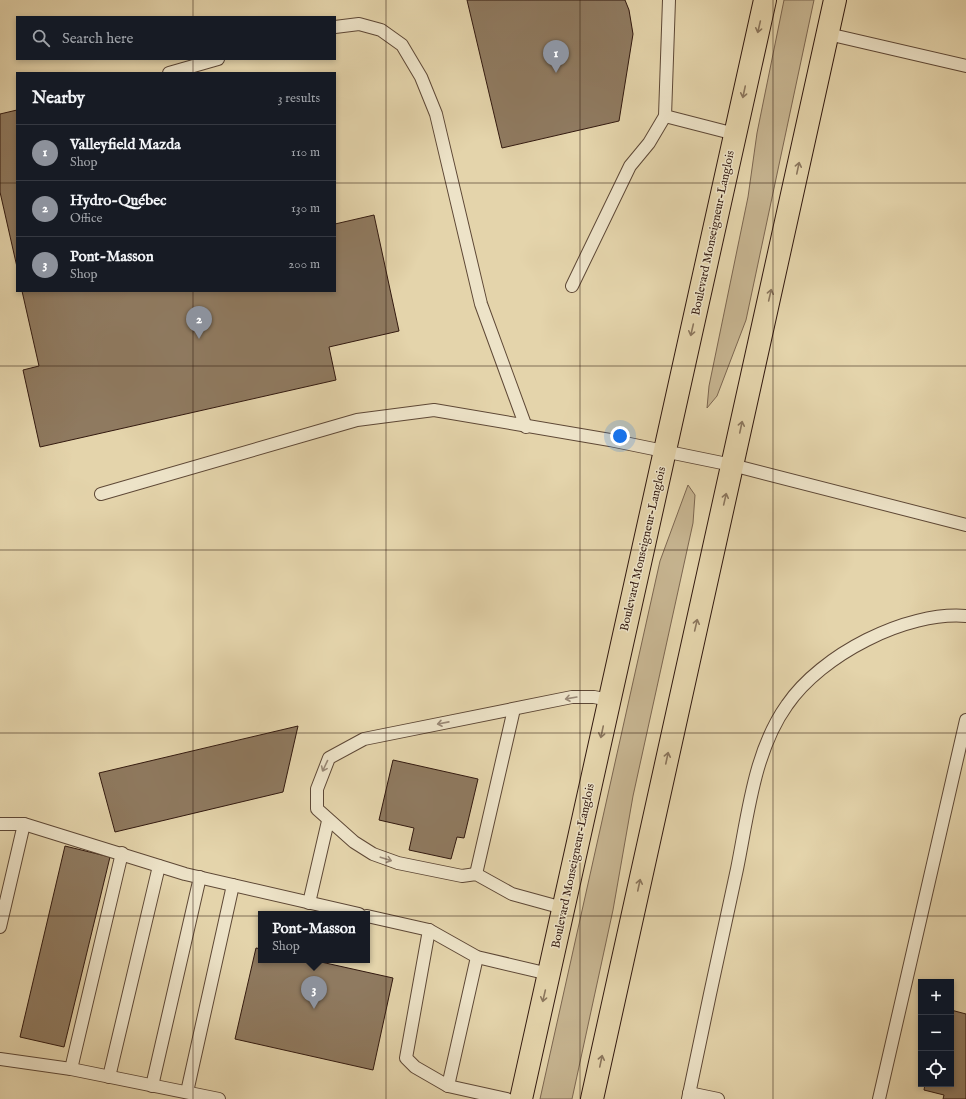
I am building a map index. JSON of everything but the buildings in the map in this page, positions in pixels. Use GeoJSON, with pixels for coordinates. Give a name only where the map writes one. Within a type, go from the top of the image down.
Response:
{"type":"FeatureCollection","features":[{"type":"Feature","properties":{"kind":"highway","name":"Boulevard Monseigneur-Langlois"},"geometry":{"type":"LineString","coordinates":[[521,1099],[765,0]]}},
{"type":"Feature","properties":{"kind":"highway"},"geometry":{"type":"LineString","coordinates":[[592,1099],[835,0]]}},
{"type":"Feature","properties":{"kind":"lane"},"geometry":{"type":"LineString","coordinates":[[572,286],[630,166],[649,143],[664,116],[669,0]]}},
{"type":"Feature","properties":{"kind":"lane"},"geometry":{"type":"LineString","coordinates":[[336,27],[358,24],[381,30],[402,45],[421,77],[436,114],[481,304],[526,427]]}},
{"type":"Feature","properties":{"kind":"lane"},"geometry":{"type":"LineString","coordinates":[[828,34],[966,66]]}},
{"type":"Feature","properties":{"kind":"lane"},"geometry":{"type":"LineString","coordinates":[[172,72],[214,60]]}},
{"type":"Feature","properties":{"kind":"lane"},"geometry":{"type":"LineString","coordinates":[[664,116],[735,134]]}},
{"type":"Feature","properties":{"kind":"lane"},"geometry":{"type":"LineString","coordinates":[[101,494],[357,420],[434,410],[665,450],[732,465],[966,525]]}},
{"type":"Feature","properties":{"kind":"lane"},"geometry":{"type":"LineString","coordinates":[[718,1099],[689,1096],[756,780],[775,727],[787,704],[830,662],[877,635],[904,624],[928,618],[955,615],[966,616]]}},
{"type":"Feature","properties":{"kind":"lane"},"geometry":{"type":"LineString","coordinates":[[563,908],[512,894],[476,874],[462,876],[398,863],[373,854],[354,842],[328,821],[317,809],[317,789],[329,758],[364,739],[572,697],[594,696],[609,700]]}},
{"type":"Feature","properties":{"kind":"lane"},"geometry":{"type":"LineString","coordinates":[[476,874],[514,709]]}},
{"type":"Feature","properties":{"kind":"lane"},"geometry":{"type":"LineString","coordinates":[[879,1099],[966,720]]}},
{"type":"Feature","properties":{"kind":"lane"},"geometry":{"type":"LineString","coordinates":[[309,903],[328,821]]}},
{"type":"Feature","properties":{"kind":"lane"},"geometry":{"type":"LineString","coordinates":[[0,824],[24,824],[200,878],[345,911]]}},
{"type":"Feature","properties":{"kind":"lane"},"geometry":{"type":"LineString","coordinates":[[0,927],[24,824]]}},
{"type":"Feature","properties":{"kind":"lane"},"geometry":{"type":"LineString","coordinates":[[70,1068],[122,853]]}},
{"type":"Feature","properties":{"kind":"lane"},"geometry":{"type":"LineString","coordinates":[[109,1077],[159,866]]}},
{"type":"Feature","properties":{"kind":"lane"},"geometry":{"type":"LineString","coordinates":[[152,1086],[200,878]]}},
{"type":"Feature","properties":{"kind":"lane"},"geometry":{"type":"LineString","coordinates":[[187,1092],[233,885]]}},
{"type":"Feature","properties":{"kind":"lane"},"geometry":{"type":"LineString","coordinates":[[370,917],[429,930],[477,957],[549,974]]}},
{"type":"Feature","properties":{"kind":"lane"},"geometry":{"type":"LineString","coordinates":[[429,930],[406,1058],[415,1067],[448,1086],[507,1099]]}},
{"type":"Feature","properties":{"kind":"lane"},"geometry":{"type":"LineString","coordinates":[[448,1086],[477,957]]}},
{"type":"Feature","properties":{"kind":"lane"},"geometry":{"type":"LineString","coordinates":[[0,1059],[70,1068],[219,1099]]}},
{"type":"Feature","properties":{"kind":"shaded area"},"geometry":{"type":"Polygon","coordinates":[[[784,0],[814,0],[746,320],[717,396],[707,408],[709,386],[748,197],[757,133],[784,0]]]}},
{"type":"Feature","properties":{"kind":"shaded area"},"geometry":{"type":"Polygon","coordinates":[[[688,485],[695,495],[693,523],[633,796],[613,910],[572,1099],[540,1099],[660,561],[688,485]]]}},
{"type":"Feature","properties":{"kind":"place","name":"Valleyfield Mazda"},"geometry":{"type":"Point","coordinates":[556,73]}},
{"type":"Feature","properties":{"kind":"place","name":"Hydro-Québec"},"geometry":{"type":"Point","coordinates":[199,339]}},
{"type":"Feature","properties":{"kind":"place","name":"Pont-Masson"},"geometry":{"type":"Point","coordinates":[314,1009]}}]}
